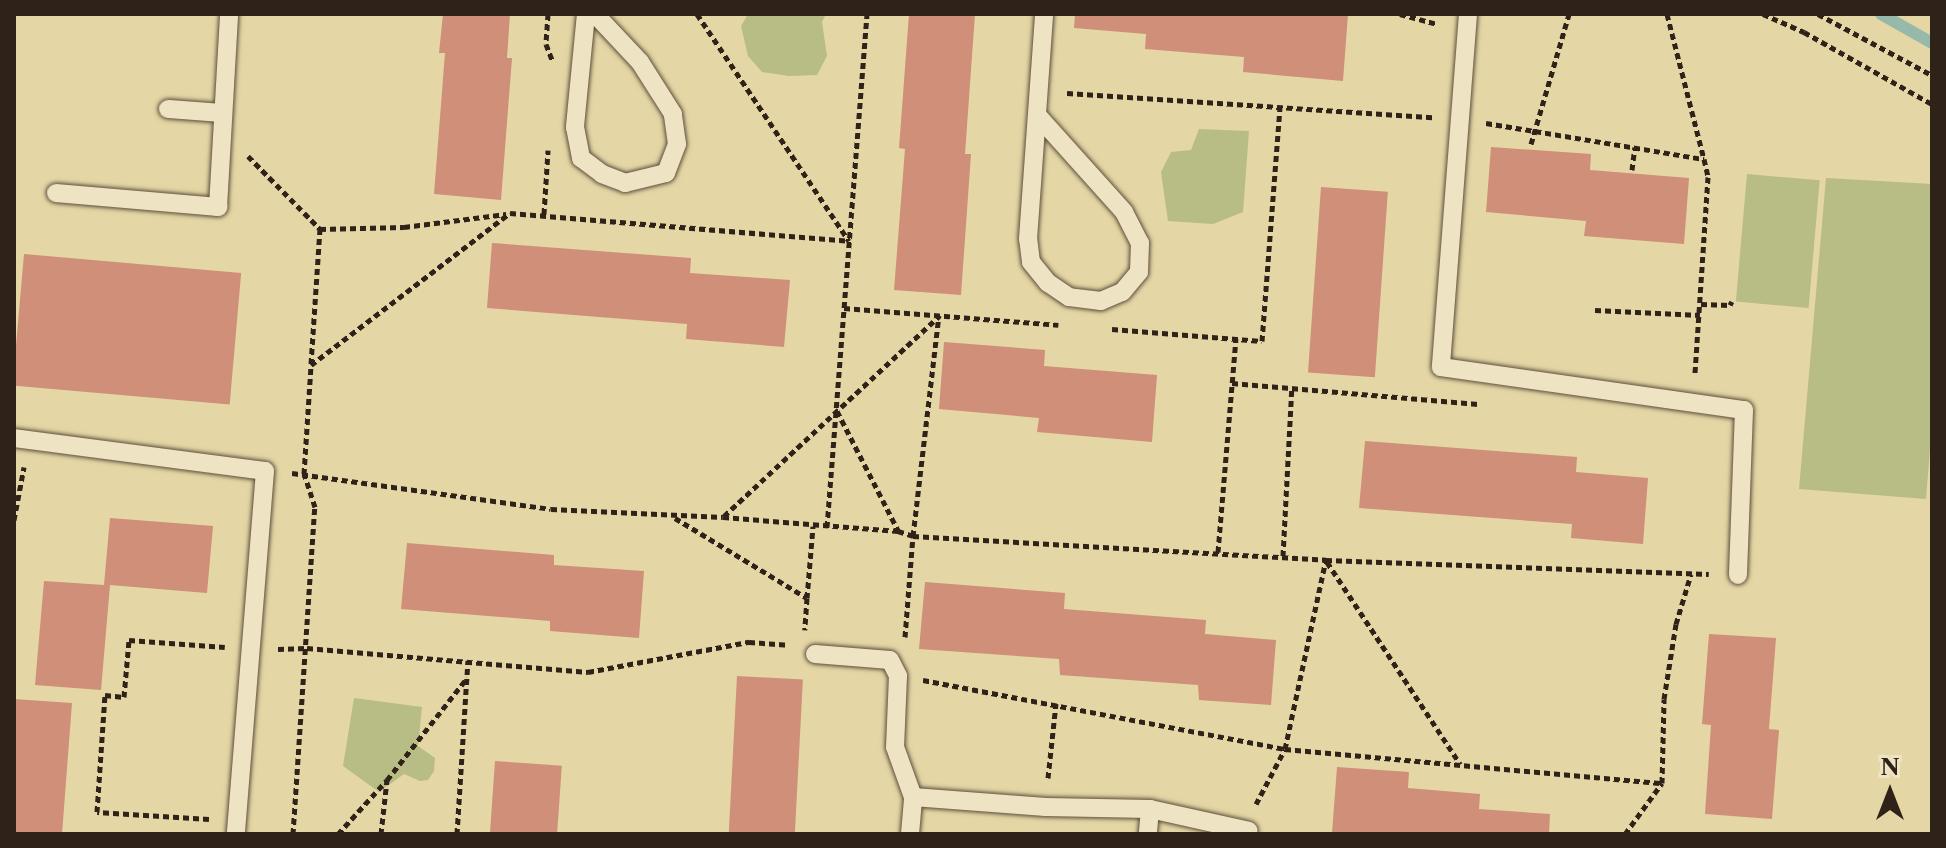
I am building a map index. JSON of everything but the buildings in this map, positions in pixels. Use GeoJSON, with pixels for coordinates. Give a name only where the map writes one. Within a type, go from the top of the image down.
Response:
{"type":"FeatureCollection","features":[{"type":"Feature","properties":{"kind":"lane"},"geometry":{"type":"LineString","coordinates":[[56,193],[218,207],[229,14]]}},
{"type":"Feature","properties":{"kind":"lane"},"geometry":{"type":"LineString","coordinates":[[586,14],[575,127],[581,158],[602,174],[625,183],[666,173],[677,144],[673,114],[640,62],[595,14]]}},
{"type":"Feature","properties":{"kind":"lane"},"geometry":{"type":"LineString","coordinates":[[1038,116],[1124,212],[1140,243],[1139,272],[1122,292],[1101,301],[1069,297],[1048,283],[1031,262],[1028,239],[1044,14]]}},
{"type":"Feature","properties":{"kind":"lane"},"geometry":{"type":"LineString","coordinates":[[1467,23],[1441,367],[1744,410],[1738,575]]}},
{"type":"Feature","properties":{"kind":"lane"},"geometry":{"type":"LineString","coordinates":[[168,109],[222,120]]}},
{"type":"Feature","properties":{"kind":"lane"},"geometry":{"type":"LineString","coordinates":[[21,438],[265,471],[236,834]]}},
{"type":"Feature","properties":{"kind":"lane"},"geometry":{"type":"LineString","coordinates":[[815,654],[890,660],[901,677],[895,747],[913,797],[910,834]]}},
{"type":"Feature","properties":{"kind":"lane"},"geometry":{"type":"LineString","coordinates":[[913,797],[1046,807],[1150,809],[1249,831]]}},
{"type":"Feature","properties":{"kind":"lane"},"geometry":{"type":"LineString","coordinates":[[1148,834],[1150,809]]}},
{"type":"Feature","properties":{"kind":"path"},"geometry":{"type":"LineString","coordinates":[[697,14],[849,241]]}},
{"type":"Feature","properties":{"kind":"path"},"geometry":{"type":"LineString","coordinates":[[827,527],[867,14]]}},
{"type":"Feature","properties":{"kind":"path"},"geometry":{"type":"LineString","coordinates":[[1400,14],[1467,23]]}},
{"type":"Feature","properties":{"kind":"path"},"geometry":{"type":"LineString","coordinates":[[1531,144],[1569,14]]}},
{"type":"Feature","properties":{"kind":"path"},"geometry":{"type":"LineString","coordinates":[[1667,14],[1704,159]]}},
{"type":"Feature","properties":{"kind":"path"},"geometry":{"type":"LineString","coordinates":[[1763,14],[1804,32],[1932,104]]}},
{"type":"Feature","properties":{"kind":"path"},"geometry":{"type":"LineString","coordinates":[[1818,14],[1932,75]]}},
{"type":"Feature","properties":{"kind":"path"},"geometry":{"type":"LineString","coordinates":[[222,120],[320,229],[304,474],[315,507],[293,834]]}},
{"type":"Feature","properties":{"kind":"path"},"geometry":{"type":"LineString","coordinates":[[1632,170],[1635,147]]}},
{"type":"Feature","properties":{"kind":"path"},"geometry":{"type":"LineString","coordinates":[[320,229],[404,227],[510,213],[849,241]]}},
{"type":"Feature","properties":{"kind":"path"},"geometry":{"type":"LineString","coordinates":[[311,365],[510,213]]}},
{"type":"Feature","properties":{"kind":"path"},"geometry":{"type":"LineString","coordinates":[[1701,304],[1730,305],[1732,301]]}},
{"type":"Feature","properties":{"kind":"path"},"geometry":{"type":"LineString","coordinates":[[1595,310],[1700,315]]}},
{"type":"Feature","properties":{"kind":"path"},"geometry":{"type":"LineString","coordinates":[[723,517],[836,408],[939,316],[913,536],[901,677],[1056,703],[1285,749],[1662,783]]}},
{"type":"Feature","properties":{"kind":"path"},"geometry":{"type":"LineString","coordinates":[[1218,552],[1236,339]]}},
{"type":"Feature","properties":{"kind":"path"},"geometry":{"type":"LineString","coordinates":[[1283,556],[1292,387]]}},
{"type":"Feature","properties":{"kind":"path"},"geometry":{"type":"LineString","coordinates":[[836,408],[898,531]]}},
{"type":"Feature","properties":{"kind":"path"},"geometry":{"type":"LineString","coordinates":[[14,520],[21,438]]}},
{"type":"Feature","properties":{"kind":"path"},"geometry":{"type":"LineString","coordinates":[[265,471],[551,509],[723,517],[898,531],[913,536],[1326,560],[1738,575]]}},
{"type":"Feature","properties":{"kind":"path"},"geometry":{"type":"LineString","coordinates":[[674,517],[807,598]]}},
{"type":"Feature","properties":{"kind":"path"},"geometry":{"type":"LineString","coordinates":[[214,819],[97,812],[105,695],[124,697],[129,640],[253,650],[307,648],[588,672],[749,642],[803,646],[813,526]]}},
{"type":"Feature","properties":{"kind":"path"},"geometry":{"type":"LineString","coordinates":[[1249,831],[1255,807],[1285,749],[1326,560]]}},
{"type":"Feature","properties":{"kind":"path"},"geometry":{"type":"LineString","coordinates":[[1326,560],[1461,765]]}},
{"type":"Feature","properties":{"kind":"path"},"geometry":{"type":"LineString","coordinates":[[1625,834],[1662,783],[1664,699],[1676,624],[1691,574]]}},
{"type":"Feature","properties":{"kind":"path"},"geometry":{"type":"LineString","coordinates":[[457,834],[468,660]]}},
{"type":"Feature","properties":{"kind":"path"},"geometry":{"type":"LineString","coordinates":[[338,834],[387,780],[467,678]]}},
{"type":"Feature","properties":{"kind":"path"},"geometry":{"type":"LineString","coordinates":[[1046,807],[1056,703]]}},
{"type":"Feature","properties":{"kind":"path"},"geometry":{"type":"LineString","coordinates":[[381,834],[387,780]]}},
{"type":"Feature","properties":{"kind":"green space"},"geometry":{"type":"Polygon","coordinates":[[[748,14],[826,14],[822,22],[827,56],[817,75],[789,76],[762,72],[748,56],[741,26],[748,14]]]}},
{"type":"Feature","properties":{"kind":"green space"},"geometry":{"type":"Polygon","coordinates":[[[1199,129],[1249,131],[1243,212],[1213,224],[1168,221],[1161,172],[1171,152],[1191,150],[1199,129]]]}},
{"type":"Feature","properties":{"kind":"green space"},"geometry":{"type":"Polygon","coordinates":[[[1747,174],[1820,180],[1809,308],[1736,302],[1747,174]]]}},
{"type":"Feature","properties":{"kind":"green space"},"geometry":{"type":"Polygon","coordinates":[[[1826,178],[1932,184],[1932,424],[1926,499],[1799,489],[1826,178]]]}},
{"type":"Feature","properties":{"kind":"green space"},"geometry":{"type":"Polygon","coordinates":[[[354,698],[422,707],[418,746],[435,758],[434,771],[428,780],[420,781],[404,774],[379,792],[343,766],[354,698]]]}},
{"type":"Feature","properties":{"kind":"waterway"},"geometry":{"type":"LineString","coordinates":[[1881,14],[1932,43]]}}]}
